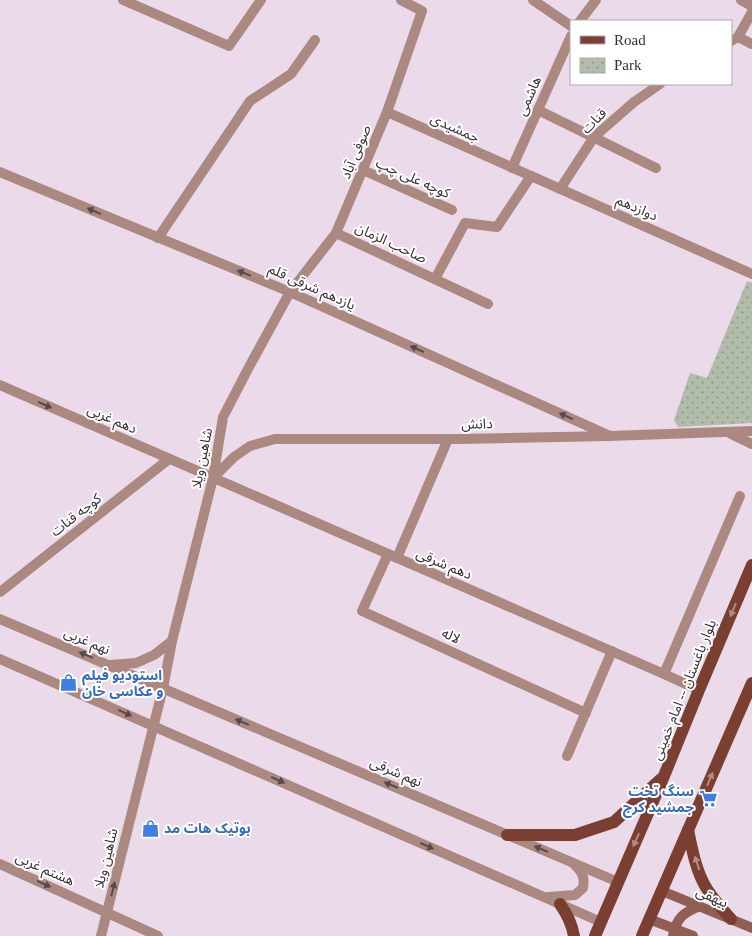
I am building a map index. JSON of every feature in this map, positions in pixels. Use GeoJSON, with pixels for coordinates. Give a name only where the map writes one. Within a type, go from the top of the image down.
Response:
{"type":"FeatureCollection","features":[{"type":"Feature","properties":{"kind":"main road","name":"بلوار باغستان -- امام خمینی"},"geometry":{"type":"LineString","coordinates":[[595,936],[752,565]]}},
{"type":"Feature","properties":{"kind":"main road"},"geometry":{"type":"LineString","coordinates":[[642,936],[752,683]]}},
{"type":"Feature","properties":{"kind":"main road"},"geometry":{"type":"LineString","coordinates":[[507,835],[575,835],[614,822],[664,776]]}},
{"type":"Feature","properties":{"kind":"main road"},"geometry":{"type":"LineString","coordinates":[[688,830],[695,862],[704,883],[731,919]]}},
{"type":"Feature","properties":{"kind":"main road","name":"بیهقی"},"geometry":{"type":"LineString","coordinates":[[662,891],[752,928]]}},
{"type":"Feature","properties":{"kind":"main road"},"geometry":{"type":"LineString","coordinates":[[560,904],[567,915],[574,935]]}},
{"type":"Feature","properties":{"kind":"main road"},"geometry":{"type":"LineString","coordinates":[[674,932],[683,915],[700,906]]}},
{"type":"Feature","properties":{"kind":"main road"},"geometry":{"type":"LineString","coordinates":[[650,919],[674,932],[694,936]]}},
{"type":"Feature","properties":{"kind":"street"},"geometry":{"type":"LineString","coordinates":[[124,0],[229,46],[262,0]]}},
{"type":"Feature","properties":{"kind":"street","name":"صوفی آباد"},"geometry":{"type":"LineString","coordinates":[[290,292],[336,233],[387,112],[422,11],[400,0]]}},
{"type":"Feature","properties":{"kind":"street"},"geometry":{"type":"LineString","coordinates":[[533,0],[570,25]]}},
{"type":"Feature","properties":{"kind":"street"},"geometry":{"type":"LineString","coordinates":[[581,20],[596,0]]}},
{"type":"Feature","properties":{"kind":"street"},"geometry":{"type":"LineString","coordinates":[[741,0],[752,6]]}},
{"type":"Feature","properties":{"kind":"street"},"geometry":{"type":"LineString","coordinates":[[752,12],[734,39],[752,44]]}},
{"type":"Feature","properties":{"kind":"street","name":"هاشمی"},"geometry":{"type":"LineString","coordinates":[[512,168],[570,38]]}},
{"type":"Feature","properties":{"kind":"street"},"geometry":{"type":"LineString","coordinates":[[158,238],[250,101],[291,74],[315,40]]}},
{"type":"Feature","properties":{"kind":"street","name":"قنات"},"geometry":{"type":"LineString","coordinates":[[560,189],[594,137],[634,102],[659,85]]}},
{"type":"Feature","properties":{"kind":"street"},"geometry":{"type":"LineString","coordinates":[[538,110],[656,168]]}},
{"type":"Feature","properties":{"kind":"street","name":"جمشیدی"},"geometry":{"type":"LineString","coordinates":[[387,112],[512,168]]}},
{"type":"Feature","properties":{"kind":"street","name":"دوازدهم"},"geometry":{"type":"LineString","coordinates":[[512,168],[752,274]]}},
{"type":"Feature","properties":{"kind":"street","name":"کوچه علی چپ"},"geometry":{"type":"LineString","coordinates":[[363,170],[452,210]]}},
{"type":"Feature","properties":{"kind":"street","name":"یازدهم شرقی قلم"},"geometry":{"type":"LineString","coordinates":[[0,172],[290,292],[610,436]]}},
{"type":"Feature","properties":{"kind":"street","name":"صاحب الزمان"},"geometry":{"type":"LineString","coordinates":[[435,279],[466,223],[497,227],[531,176]]}},
{"type":"Feature","properties":{"kind":"street","name":"صاحب الزمان"},"geometry":{"type":"LineString","coordinates":[[336,233],[488,304]]}},
{"type":"Feature","properties":{"kind":"street","name":"شاهین ویلا"},"geometry":{"type":"LineString","coordinates":[[101,936],[213,478],[224,417],[290,292]]}},
{"type":"Feature","properties":{"kind":"street","name":"دهم غربی"},"geometry":{"type":"LineString","coordinates":[[0,385],[213,478]]}},
{"type":"Feature","properties":{"kind":"street"},"geometry":{"type":"LineString","coordinates":[[728,432],[752,431]]}},
{"type":"Feature","properties":{"kind":"street","name":"دانش"},"geometry":{"type":"LineString","coordinates":[[213,478],[234,457],[250,446],[274,439],[448,439],[728,432],[752,444]]}},
{"type":"Feature","properties":{"kind":"street"},"geometry":{"type":"LineString","coordinates":[[392,556],[448,439]]}},
{"type":"Feature","properties":{"kind":"street","name":"کوچه قنات"},"geometry":{"type":"LineString","coordinates":[[0,592],[170,459]]}},
{"type":"Feature","properties":{"kind":"street","name":"دهم شرقی"},"geometry":{"type":"LineString","coordinates":[[213,478],[698,690]]}},
{"type":"Feature","properties":{"kind":"street"},"geometry":{"type":"LineString","coordinates":[[664,674],[740,496]]}},
{"type":"Feature","properties":{"kind":"street","name":"لاله"},"geometry":{"type":"LineString","coordinates":[[392,556],[362,611],[586,713]]}},
{"type":"Feature","properties":{"kind":"street","name":"نهم غربی"},"geometry":{"type":"LineString","coordinates":[[0,619],[163,688]]}},
{"type":"Feature","properties":{"kind":"street"},"geometry":{"type":"LineString","coordinates":[[109,665],[136,663],[154,655],[172,641]]}},
{"type":"Feature","properties":{"kind":"street"},"geometry":{"type":"LineString","coordinates":[[567,756],[612,651]]}},
{"type":"Feature","properties":{"kind":"street"},"geometry":{"type":"LineString","coordinates":[[0,659],[601,922]]}},
{"type":"Feature","properties":{"kind":"street","name":"نهم شرقی"},"geometry":{"type":"LineString","coordinates":[[163,688],[618,882]]}},
{"type":"Feature","properties":{"kind":"street"},"geometry":{"type":"LineString","coordinates":[[545,897],[575,895],[583,888],[584,879],[572,862]]}},
{"type":"Feature","properties":{"kind":"street","name":"هشتم غربی"},"geometry":{"type":"LineString","coordinates":[[0,864],[158,936]]}},
{"type":"Feature","properties":{"kind":"green space"},"geometry":{"type":"Polygon","coordinates":[[[747,281],[752,283],[752,423],[678,427],[674,420],[690,373],[707,378],[747,281]]]}},
{"type":"Feature","properties":{"kind":"place","name":"استودیو فیلم و عکاسی خان"},"geometry":{"type":"Point","coordinates":[68,683]}},
{"type":"Feature","properties":{"kind":"place","name":"سنگ تخت جمشید کرج"},"geometry":{"type":"Point","coordinates":[708,799]}},
{"type":"Feature","properties":{"kind":"place","name":"بوتیک هات مد"},"geometry":{"type":"Point","coordinates":[150,828]}}]}
